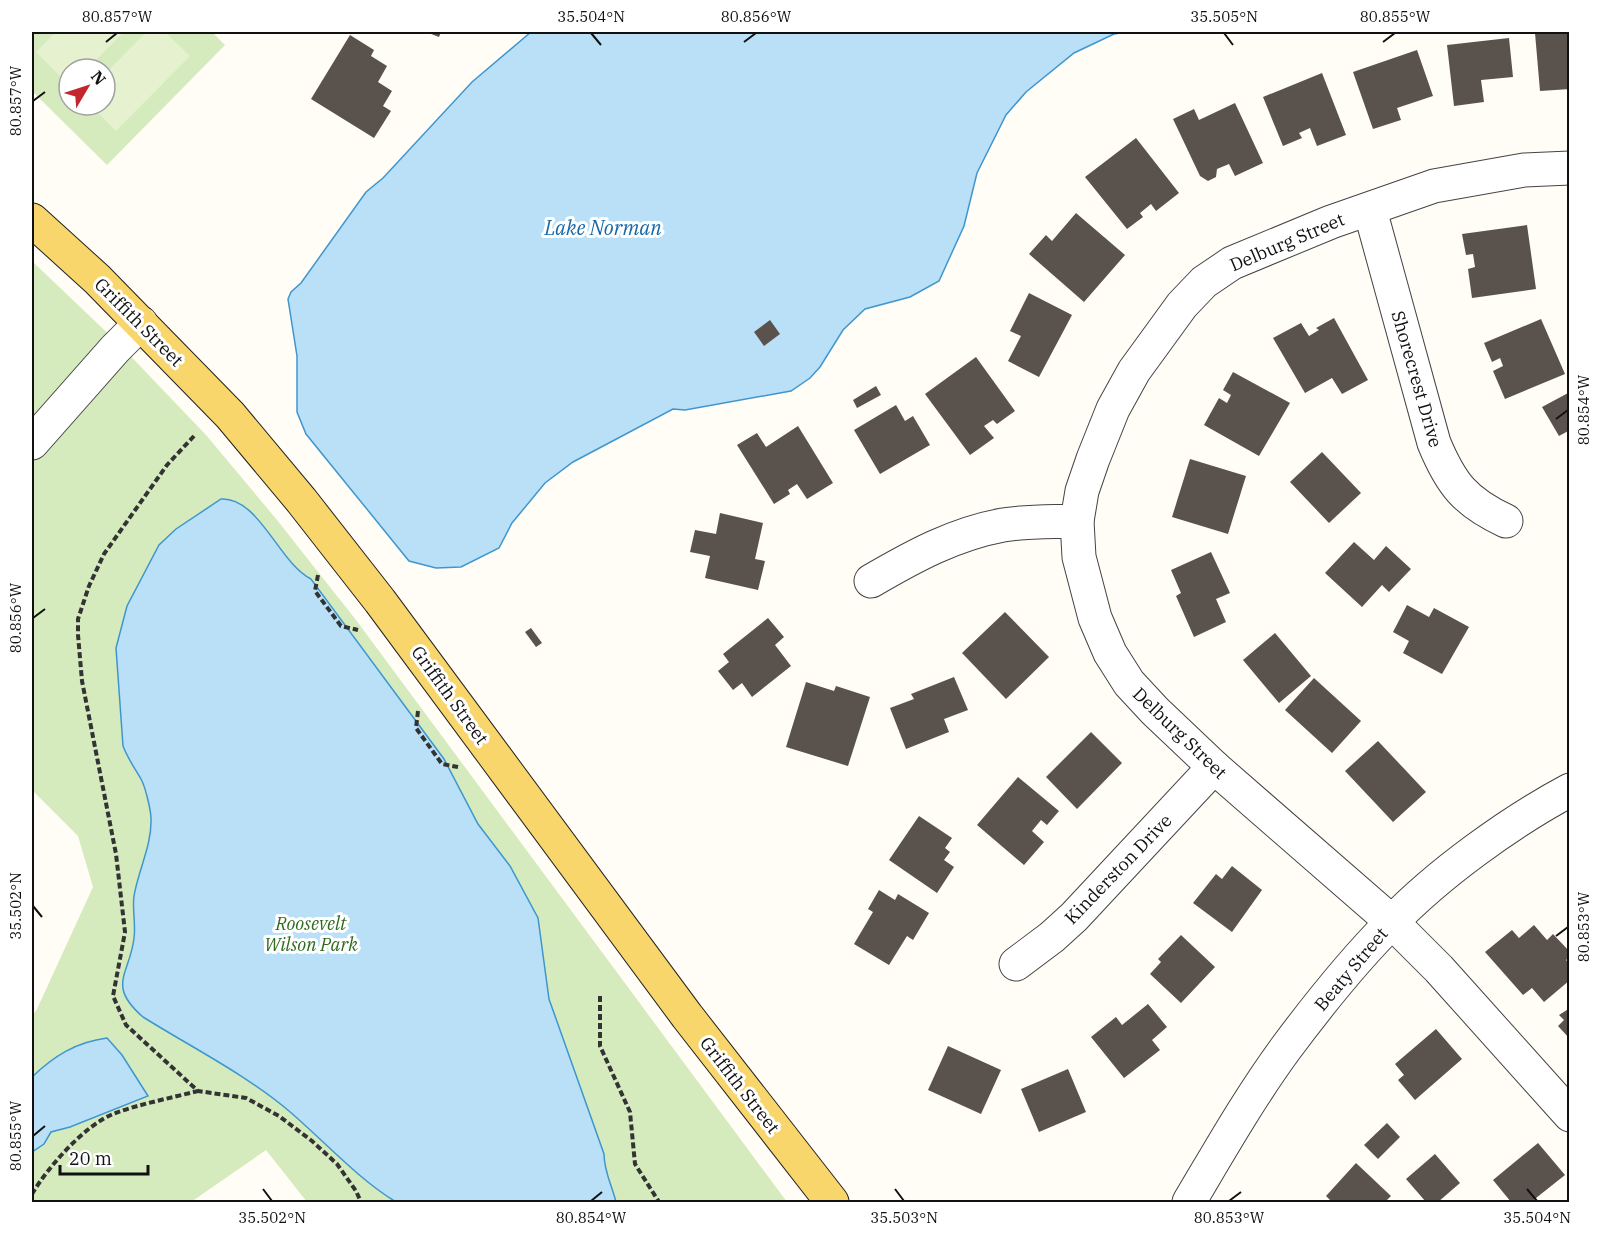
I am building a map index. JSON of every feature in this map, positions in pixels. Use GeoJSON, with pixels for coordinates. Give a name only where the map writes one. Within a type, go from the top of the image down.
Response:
{"type":"FeatureCollection","features":[{"type":"Feature","properties":{"kind":"main road","name":"Griffith Street"},"geometry":{"type":"LineString","coordinates":[[32,220],[97,279],[230,415],[315,519],[380,601],[687,1016],[832,1203]]}},
{"type":"Feature","properties":{"kind":"street","name":"Delburg Street"},"geometry":{"type":"LineString","coordinates":[[1569,168],[1524,170],[1434,186],[1331,222],[1232,263],[1204,282],[1182,305],[1134,371],[1113,409],[1089,469],[1082,491],[1077,521],[1079,557],[1095,618],[1110,653],[1129,683],[1214,768],[1392,922],[1439,969],[1569,1115]]}},
{"type":"Feature","properties":{"kind":"street","name":"Shorecrest Drive"},"geometry":{"type":"LineString","coordinates":[[1370,210],[1434,443],[1446,472],[1461,490],[1483,510],[1506,521]]}},
{"type":"Feature","properties":{"kind":"street"},"geometry":{"type":"LineString","coordinates":[[32,443],[141,323]]}},
{"type":"Feature","properties":{"kind":"street"},"geometry":{"type":"LineString","coordinates":[[872,581],[931,548],[972,532],[1005,524],[1077,521]]}},
{"type":"Feature","properties":{"kind":"street","name":"Kinderston Drive"},"geometry":{"type":"LineString","coordinates":[[1016,964],[1074,917],[1214,768]]}},
{"type":"Feature","properties":{"kind":"street","name":"Beaty Street"},"geometry":{"type":"LineString","coordinates":[[1189,1203],[1238,1120],[1285,1049],[1346,973],[1392,922],[1452,868],[1518,821],[1569,790]]}},
{"type":"Feature","properties":{"kind":"path"},"geometry":{"type":"LineString","coordinates":[[194,436],[167,465],[104,554],[82,605],[78,619],[78,635],[82,681],[116,854],[125,932],[113,996],[126,1025],[198,1091]]}},
{"type":"Feature","properties":{"kind":"path"},"geometry":{"type":"LineString","coordinates":[[318,575],[315,591],[340,626],[358,630]]}},
{"type":"Feature","properties":{"kind":"path"},"geometry":{"type":"LineString","coordinates":[[418,711],[416,728],[442,764],[458,767]]}},
{"type":"Feature","properties":{"kind":"path"},"geometry":{"type":"LineString","coordinates":[[600,996],[600,1046],[630,1112],[635,1164],[659,1203]]}},
{"type":"Feature","properties":{"kind":"path"},"geometry":{"type":"LineString","coordinates":[[32,1194],[70,1146],[88,1130],[113,1114],[198,1091],[246,1098],[279,1116],[337,1164],[356,1191],[361,1203]]}},
{"type":"Feature","properties":{"kind":"green space"},"geometry":{"type":"Polygon","coordinates":[[[32,32],[212,32],[225,45],[107,165],[58,117],[117,117],[117,57],[57,57],[57,116],[32,91],[32,32]]]}},
{"type":"Feature","properties":{"kind":"green space"},"geometry":{"type":"Polygon","coordinates":[[[56,32],[124,32],[99,57],[57,57],[57,73],[36,52],[56,32]]]}},
{"type":"Feature","properties":{"kind":"green space"},"geometry":{"type":"Polygon","coordinates":[[[146,32],[165,32],[190,56],[116,131],[102,117],[117,117],[117,62],[146,32]]]}},
{"type":"Feature","properties":{"kind":"green space","name":"Roosevelt Wilson Park"},"geometry":{"type":"Polygon","coordinates":[[[32,261],[120,345],[206,435],[277,520],[356,620],[787,1202],[307,1202],[266,1150],[191,1202],[32,1202],[32,1016],[93,887],[78,836],[32,790],[32,261]]]}},
{"type":"Feature","properties":{"kind":"water","name":"Lake Norman"},"geometry":{"type":"Polygon","coordinates":[[[531,32],[1127,32],[1114,34],[1074,53],[1026,92],[1006,115],[977,173],[964,226],[939,281],[910,297],[865,309],[843,330],[820,367],[810,378],[791,391],[685,410],[673,409],[573,462],[545,483],[512,523],[499,548],[461,567],[436,568],[409,561],[306,434],[297,412],[297,356],[288,299],[366,192],[383,178],[472,82],[531,32]]]}},
{"type":"Feature","properties":{"kind":"water"},"geometry":{"type":"Polygon","coordinates":[[[221,499],[234,501],[247,508],[289,559],[311,579],[444,759],[478,824],[510,866],[538,918],[549,999],[604,1154],[616,1202],[396,1202],[354,1171],[302,1122],[272,1098],[236,1073],[143,1017],[125,996],[123,979],[132,950],[135,927],[134,896],[147,848],[151,819],[143,782],[123,746],[116,648],[127,606],[159,545],[176,529],[221,499]]]}},
{"type":"Feature","properties":{"kind":"water"},"geometry":{"type":"Polygon","coordinates":[[[107,1038],[122,1055],[148,1096],[70,1127],[51,1132],[44,1144],[32,1152],[32,1077],[66,1051],[85,1043],[107,1038]]]}},
{"type":"Feature","properties":{"kind":"building"},"geometry":{"type":"Polygon","coordinates":[[[426,32],[441,32],[439,37],[426,32]]]}},
{"type":"Feature","properties":{"kind":"building"},"geometry":{"type":"Polygon","coordinates":[[[1570,32],[1570,89],[1540,91],[1535,33],[1570,32]]]}},
{"type":"Feature","properties":{"kind":"building"},"geometry":{"type":"Polygon","coordinates":[[[350,35],[374,50],[371,56],[387,66],[378,82],[392,91],[383,106],[391,111],[374,138],[311,99],[350,35]]]}},
{"type":"Feature","properties":{"kind":"building"},"geometry":{"type":"Polygon","coordinates":[[[1509,38],[1513,77],[1481,80],[1484,102],[1454,106],[1447,45],[1509,38]]]}},
{"type":"Feature","properties":{"kind":"building"},"geometry":{"type":"Polygon","coordinates":[[[1417,50],[1433,96],[1397,108],[1401,120],[1373,129],[1353,72],[1417,50]]]}},
{"type":"Feature","properties":{"kind":"building"},"geometry":{"type":"Polygon","coordinates":[[[1322,73],[1346,135],[1317,146],[1310,128],[1299,133],[1302,138],[1283,146],[1263,97],[1322,73]]]}},
{"type":"Feature","properties":{"kind":"building"},"geometry":{"type":"Polygon","coordinates":[[[1235,103],[1263,163],[1235,176],[1229,164],[1217,169],[1216,177],[1208,181],[1200,176],[1173,119],[1194,109],[1199,120],[1235,103]]]}},
{"type":"Feature","properties":{"kind":"building"},"geometry":{"type":"Polygon","coordinates":[[[1136,138],[1179,193],[1156,211],[1151,204],[1140,213],[1143,217],[1127,229],[1085,177],[1136,138]]]}},
{"type":"Feature","properties":{"kind":"building"},"geometry":{"type":"Polygon","coordinates":[[[1076,213],[1125,255],[1084,302],[1029,254],[1046,235],[1052,241],[1076,213]]]}},
{"type":"Feature","properties":{"kind":"building"},"geometry":{"type":"Polygon","coordinates":[[[1527,225],[1536,289],[1472,298],[1468,269],[1475,267],[1473,254],[1466,255],[1462,234],[1527,225]]]}},
{"type":"Feature","properties":{"kind":"building"},"geometry":{"type":"Polygon","coordinates":[[[1029,293],[1072,315],[1039,377],[1008,361],[1021,336],[1010,331],[1029,293]]]}},
{"type":"Feature","properties":{"kind":"building"},"geometry":{"type":"Polygon","coordinates":[[[1334,318],[1368,380],[1342,394],[1332,378],[1305,393],[1273,338],[1301,323],[1309,336],[1319,330],[1316,328],[1334,318]]]}},
{"type":"Feature","properties":{"kind":"building"},"geometry":{"type":"Polygon","coordinates":[[[1541,319],[1565,374],[1505,399],[1493,371],[1503,366],[1500,358],[1492,362],[1484,343],[1541,319]]]}},
{"type":"Feature","properties":{"kind":"building"},"geometry":{"type":"Polygon","coordinates":[[[770,320],[780,334],[764,346],[754,332],[770,320]]]}},
{"type":"Feature","properties":{"kind":"building"},"geometry":{"type":"Polygon","coordinates":[[[976,357],[1015,411],[997,424],[993,420],[984,426],[994,438],[970,455],[925,394],[976,357]]]}},
{"type":"Feature","properties":{"kind":"building"},"geometry":{"type":"Polygon","coordinates":[[[1233,372],[1290,403],[1259,456],[1204,425],[1219,398],[1227,403],[1231,395],[1223,390],[1233,372]]]}},
{"type":"Feature","properties":{"kind":"building"},"geometry":{"type":"Polygon","coordinates":[[[876,386],[881,395],[857,408],[853,400],[876,386]]]}},
{"type":"Feature","properties":{"kind":"building"},"geometry":{"type":"Polygon","coordinates":[[[1570,392],[1570,430],[1559,436],[1542,407],[1570,392]]]}},
{"type":"Feature","properties":{"kind":"building"},"geometry":{"type":"Polygon","coordinates":[[[896,405],[905,421],[913,416],[930,445],[880,474],[854,430],[896,405]]]}},
{"type":"Feature","properties":{"kind":"building"},"geometry":{"type":"Polygon","coordinates":[[[798,426],[833,483],[807,499],[797,484],[788,490],[790,494],[774,504],[737,445],[757,433],[766,447],[798,426]]]}},
{"type":"Feature","properties":{"kind":"building"},"geometry":{"type":"Polygon","coordinates":[[[1322,452],[1361,493],[1329,523],[1290,482],[1322,452]]]}},
{"type":"Feature","properties":{"kind":"building"},"geometry":{"type":"Polygon","coordinates":[[[1190,459],[1246,476],[1228,534],[1172,517],[1190,459]]]}},
{"type":"Feature","properties":{"kind":"building"},"geometry":{"type":"Polygon","coordinates":[[[720,513],[763,523],[755,559],[765,561],[758,590],[705,578],[710,556],[690,552],[695,530],[716,534],[720,513]]]}},
{"type":"Feature","properties":{"kind":"building"},"geometry":{"type":"Polygon","coordinates":[[[1354,542],[1374,560],[1386,546],[1411,569],[1389,592],[1382,585],[1362,607],[1325,573],[1354,542]]]}},
{"type":"Feature","properties":{"kind":"building"},"geometry":{"type":"Polygon","coordinates":[[[1211,552],[1230,593],[1216,599],[1226,622],[1194,637],[1176,596],[1181,593],[1171,570],[1211,552]]]}},
{"type":"Feature","properties":{"kind":"building"},"geometry":{"type":"Polygon","coordinates":[[[1407,605],[1429,617],[1434,608],[1469,627],[1442,674],[1403,653],[1409,641],[1393,632],[1407,605]]]}},
{"type":"Feature","properties":{"kind":"building"},"geometry":{"type":"Polygon","coordinates":[[[1005,612],[1049,657],[1006,699],[962,653],[1005,612]]]}},
{"type":"Feature","properties":{"kind":"building"},"geometry":{"type":"Polygon","coordinates":[[[768,618],[784,637],[775,645],[791,666],[752,697],[742,683],[733,690],[718,671],[729,662],[723,654],[768,618]]]}},
{"type":"Feature","properties":{"kind":"building"},"geometry":{"type":"Polygon","coordinates":[[[531,628],[542,643],[536,647],[525,632],[531,628]]]}},
{"type":"Feature","properties":{"kind":"building"},"geometry":{"type":"Polygon","coordinates":[[[1275,633],[1311,676],[1279,703],[1243,660],[1275,633]]]}},
{"type":"Feature","properties":{"kind":"building"},"geometry":{"type":"Polygon","coordinates":[[[954,677],[968,710],[944,719],[949,732],[906,749],[890,708],[914,699],[911,694],[954,677]]]}},
{"type":"Feature","properties":{"kind":"building"},"geometry":{"type":"Polygon","coordinates":[[[1314,678],[1361,721],[1332,753],[1285,710],[1314,678]]]}},
{"type":"Feature","properties":{"kind":"building"},"geometry":{"type":"Polygon","coordinates":[[[806,682],[834,691],[836,686],[870,697],[848,766],[786,747],[806,682]]]}},
{"type":"Feature","properties":{"kind":"building"},"geometry":{"type":"Polygon","coordinates":[[[1091,732],[1122,763],[1077,809],[1046,777],[1091,732]]]}},
{"type":"Feature","properties":{"kind":"building"},"geometry":{"type":"Polygon","coordinates":[[[1378,741],[1426,792],[1393,822],[1345,771],[1378,741]]]}},
{"type":"Feature","properties":{"kind":"building"},"geometry":{"type":"Polygon","coordinates":[[[1018,777],[1059,811],[1047,825],[1041,820],[1032,831],[1044,842],[1024,865],[977,825],[1018,777]]]}},
{"type":"Feature","properties":{"kind":"building"},"geometry":{"type":"Polygon","coordinates":[[[919,816],[952,838],[945,848],[950,852],[944,860],[954,867],[937,893],[889,860],[919,816]]]}},
{"type":"Feature","properties":{"kind":"building"},"geometry":{"type":"Polygon","coordinates":[[[1232,866],[1262,890],[1232,932],[1193,903],[1216,874],[1222,879],[1232,866]]]}},
{"type":"Feature","properties":{"kind":"building"},"geometry":{"type":"Polygon","coordinates":[[[879,890],[895,900],[898,894],[929,913],[913,940],[907,936],[889,965],[854,944],[873,912],[868,909],[879,890]]]}},
{"type":"Feature","properties":{"kind":"building"},"geometry":{"type":"Polygon","coordinates":[[[1534,925],[1547,940],[1553,934],[1570,952],[1570,957],[1566,960],[1570,964],[1570,980],[1544,1002],[1532,988],[1523,995],[1485,952],[1512,930],[1519,938],[1534,925]]]}},
{"type":"Feature","properties":{"kind":"building"},"geometry":{"type":"Polygon","coordinates":[[[1181,935],[1215,967],[1181,1003],[1150,974],[1161,962],[1158,959],[1181,935]]]}},
{"type":"Feature","properties":{"kind":"building"},"geometry":{"type":"Polygon","coordinates":[[[1148,1004],[1167,1027],[1152,1040],[1160,1050],[1124,1078],[1091,1037],[1116,1017],[1122,1025],[1148,1004]]]}},
{"type":"Feature","properties":{"kind":"building"},"geometry":{"type":"Polygon","coordinates":[[[1570,1008],[1570,1039],[1558,1026],[1564,1020],[1559,1015],[1570,1008]]]}},
{"type":"Feature","properties":{"kind":"building"},"geometry":{"type":"Polygon","coordinates":[[[1436,1029],[1462,1059],[1415,1100],[1398,1080],[1404,1075],[1395,1064],[1436,1029]]]}},
{"type":"Feature","properties":{"kind":"building"},"geometry":{"type":"Polygon","coordinates":[[[948,1046],[1001,1070],[981,1114],[928,1090],[948,1046]]]}},
{"type":"Feature","properties":{"kind":"building"},"geometry":{"type":"Polygon","coordinates":[[[1068,1069],[1086,1112],[1039,1132],[1021,1089],[1068,1069]]]}},
{"type":"Feature","properties":{"kind":"building"},"geometry":{"type":"Polygon","coordinates":[[[1387,1123],[1400,1137],[1378,1159],[1364,1145],[1387,1123]]]}},
{"type":"Feature","properties":{"kind":"building"},"geometry":{"type":"Polygon","coordinates":[[[1538,1143],[1565,1175],[1531,1202],[1511,1202],[1493,1180],[1538,1143]]]}},
{"type":"Feature","properties":{"kind":"building"},"geometry":{"type":"Polygon","coordinates":[[[1435,1154],[1460,1183],[1438,1202],[1426,1202],[1406,1179],[1435,1154]]]}},
{"type":"Feature","properties":{"kind":"building"},"geometry":{"type":"Polygon","coordinates":[[[1356,1163],[1391,1196],[1385,1202],[1332,1202],[1326,1196],[1356,1163]]]}}]}
